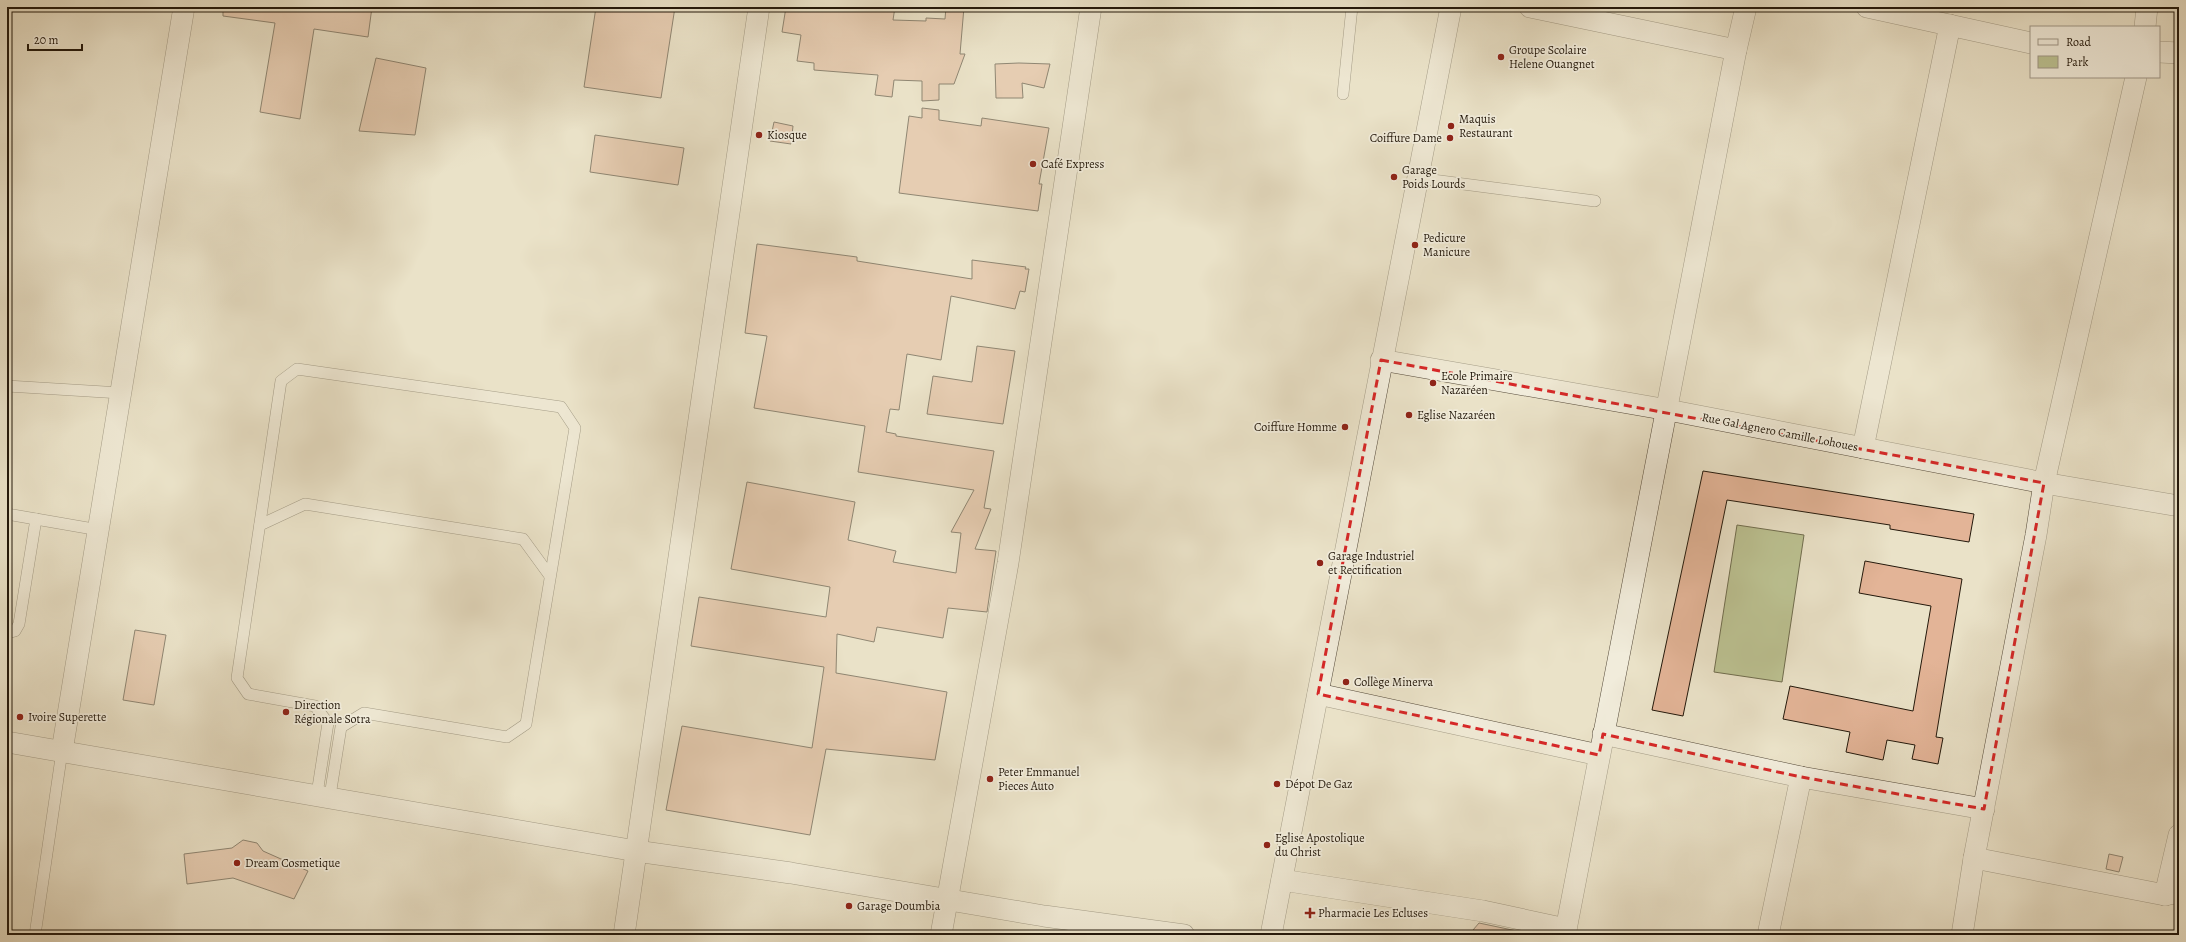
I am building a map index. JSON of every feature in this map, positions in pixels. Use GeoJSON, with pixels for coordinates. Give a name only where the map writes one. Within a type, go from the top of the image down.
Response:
{"type":"FeatureCollection","features":[{"type":"Feature","properties":{"kind":"street"},"geometry":{"type":"LineString","coordinates":[[62,751],[184,7]]}},
{"type":"Feature","properties":{"kind":"street"},"geometry":{"type":"LineString","coordinates":[[624,935],[759,7]]}},
{"type":"Feature","properties":{"kind":"street"},"geometry":{"type":"LineString","coordinates":[[941,935],[1008,563],[1091,7]]}},
{"type":"Feature","properties":{"kind":"street"},"geometry":{"type":"LineString","coordinates":[[1271,935],[1381,360],[1451,7]]}},
{"type":"Feature","properties":{"kind":"street"},"geometry":{"type":"LineString","coordinates":[[1530,7],[1736,50]]}},
{"type":"Feature","properties":{"kind":"street"},"geometry":{"type":"LineString","coordinates":[[1282,880],[1483,911],[1566,932],[1603,734],[1668,410],[1736,50],[1746,7]]}},
{"type":"Feature","properties":{"kind":"street"},"geometry":{"type":"LineString","coordinates":[[1867,7],[2030,43]]}},
{"type":"Feature","properties":{"kind":"street"},"geometry":{"type":"LineString","coordinates":[[2145,26],[2147,7]]}},
{"type":"Feature","properties":{"kind":"street"},"geometry":{"type":"LineString","coordinates":[[1862,448],[1950,25]]}},
{"type":"Feature","properties":{"kind":"street"},"geometry":{"type":"LineString","coordinates":[[2160,52],[2179,53]]}},
{"type":"Feature","properties":{"kind":"street"},"geometry":{"type":"LineString","coordinates":[[1962,935],[1974,858],[2036,535],[2044,483],[2136,78]]}},
{"type":"Feature","properties":{"kind":"street","name":"Rue Gal Agnero Camille Lohoues"},"geometry":{"type":"LineString","coordinates":[[1381,360],[1668,410],[2044,483],[2179,506]]}},
{"type":"Feature","properties":{"kind":"street"},"geometry":{"type":"LineString","coordinates":[[1318,694],[1599,755]]}},
{"type":"Feature","properties":{"kind":"street"},"geometry":{"type":"LineString","coordinates":[[1603,734],[1801,777],[1984,809]]}},
{"type":"Feature","properties":{"kind":"street"},"geometry":{"type":"LineString","coordinates":[[7,742],[323,795],[636,851],[791,873],[1044,916],[1184,935]]}},
{"type":"Feature","properties":{"kind":"street"},"geometry":{"type":"LineString","coordinates":[[1768,935],[1801,777]]}},
{"type":"Feature","properties":{"kind":"street"},"geometry":{"type":"LineString","coordinates":[[1974,858],[2172,894],[2179,835]]}},
{"type":"Feature","properties":{"kind":"lane"},"geometry":{"type":"LineString","coordinates":[[1343,94],[1352,7]]}},
{"type":"Feature","properties":{"kind":"lane"},"geometry":{"type":"LineString","coordinates":[[1417,178],[1595,200]]}},
{"type":"Feature","properties":{"kind":"lane"},"geometry":{"type":"LineString","coordinates":[[297,369],[561,408],[575,428],[526,724],[507,737],[364,713],[341,727],[323,795],[328,723],[315,706],[248,694],[237,678],[281,381],[297,369]]}},
{"type":"Feature","properties":{"kind":"lane"},"geometry":{"type":"LineString","coordinates":[[7,386],[121,393]]}},
{"type":"Feature","properties":{"kind":"lane"},"geometry":{"type":"LineString","coordinates":[[260,525],[305,504],[523,539],[550,576]]}},
{"type":"Feature","properties":{"kind":"lane"},"geometry":{"type":"LineString","coordinates":[[7,514],[99,530]]}},
{"type":"Feature","properties":{"kind":"lane"},"geometry":{"type":"LineString","coordinates":[[7,633],[15,631],[19,624],[36,519]]}},
{"type":"Feature","properties":{"kind":"lane"},"geometry":{"type":"LineString","coordinates":[[35,935],[62,751]]}},
{"type":"Feature","properties":{"kind":"highlighted area"},"geometry":{"type":"Polygon","coordinates":[[[1381,360],[2044,483],[1984,809],[1801,777],[1603,734],[1599,755],[1318,694],[1381,360]]]}},
{"type":"Feature","properties":{"kind":"green space"},"geometry":{"type":"Polygon","coordinates":[[[1737,525],[1804,535],[1782,682],[1714,672],[1737,525]]]}},
{"type":"Feature","properties":{"kind":"building"},"geometry":{"type":"Polygon","coordinates":[[[223,7],[372,7],[368,37],[314,29],[300,119],[260,112],[275,23],[223,16],[223,7]]]}},
{"type":"Feature","properties":{"kind":"building"},"geometry":{"type":"Polygon","coordinates":[[[596,7],[675,7],[661,98],[584,87],[596,7]]]}},
{"type":"Feature","properties":{"kind":"building"},"geometry":{"type":"Polygon","coordinates":[[[786,7],[895,7],[893,20],[926,21],[926,18],[945,19],[946,7],[964,7],[960,54],[965,54],[954,84],[939,84],[939,100],[922,101],[922,81],[894,80],[892,97],[875,95],[878,75],[814,70],[814,63],[797,61],[801,35],[782,32],[786,7]]]}},
{"type":"Feature","properties":{"kind":"building"},"geometry":{"type":"Polygon","coordinates":[[[376,58],[426,68],[415,135],[359,131],[376,58]]]}},
{"type":"Feature","properties":{"kind":"building"},"geometry":{"type":"Polygon","coordinates":[[[995,64],[1050,64],[1044,88],[1022,83],[1023,98],[996,98],[995,64]]]}},
{"type":"Feature","properties":{"kind":"building"},"geometry":{"type":"Polygon","coordinates":[[[922,108],[939,110],[939,120],[981,126],[982,118],[1049,128],[1039,184],[1042,184],[1038,211],[899,193],[909,116],[922,118],[922,108]]]}},
{"type":"Feature","properties":{"kind":"building"},"geometry":{"type":"Polygon","coordinates":[[[774,122],[793,126],[791,144],[770,141],[774,122]]]}},
{"type":"Feature","properties":{"kind":"building"},"geometry":{"type":"Polygon","coordinates":[[[595,135],[684,148],[678,185],[590,172],[595,135]]]}},
{"type":"Feature","properties":{"kind":"building"},"geometry":{"type":"Polygon","coordinates":[[[757,244],[857,257],[857,261],[972,279],[972,260],[1026,267],[1025,269],[1029,269],[1025,292],[1020,291],[1015,309],[951,296],[941,360],[907,354],[899,410],[890,409],[886,432],[896,434],[896,436],[994,451],[984,508],[991,509],[975,549],[996,551],[987,612],[948,608],[943,638],[877,627],[874,642],[837,634],[836,673],[947,692],[935,760],[826,749],[810,835],[666,810],[682,726],[812,748],[824,667],[691,646],[699,597],[826,617],[830,587],[731,569],[747,482],[855,502],[848,540],[896,551],[893,562],[956,573],[961,533],[951,532],[974,490],[858,472],[865,426],[754,408],[767,336],[745,333],[757,244]]]}},
{"type":"Feature","properties":{"kind":"building"},"geometry":{"type":"Polygon","coordinates":[[[977,346],[1015,351],[1003,424],[927,414],[933,376],[972,382],[977,346]]]}},
{"type":"Feature","properties":{"kind":"building"},"geometry":{"type":"Polygon","coordinates":[[[1703,471],[1974,514],[1969,542],[1890,529],[1890,525],[1727,500],[1683,716],[1652,710],[1703,471]]]}},
{"type":"Feature","properties":{"kind":"building"},"geometry":{"type":"Polygon","coordinates":[[[1865,561],[1962,579],[1936,737],[1943,738],[1938,764],[1912,759],[1915,745],[1887,740],[1883,760],[1846,752],[1850,732],[1783,719],[1790,686],[1913,711],[1931,606],[1859,593],[1865,561]]]}},
{"type":"Feature","properties":{"kind":"building"},"geometry":{"type":"Polygon","coordinates":[[[135,630],[166,635],[154,705],[123,700],[135,630]]]}},
{"type":"Feature","properties":{"kind":"building","name":"Dream Cosmetique"},"geometry":{"type":"Polygon","coordinates":[[[243,840],[257,843],[263,851],[308,871],[294,899],[233,878],[187,884],[184,854],[232,848],[243,840]]]}},
{"type":"Feature","properties":{"kind":"building"},"geometry":{"type":"Polygon","coordinates":[[[2109,854],[2123,857],[2119,872],[2106,869],[2109,854]]]}},
{"type":"Feature","properties":{"kind":"building"},"geometry":{"type":"Polygon","coordinates":[[[1479,923],[1536,935],[1497,935],[1473,930],[1479,923]]]}},
{"type":"Feature","properties":{"kind":"place","name":"Groupe Scolaire Helene Ouangnet"},"geometry":{"type":"Point","coordinates":[1501,57]}},
{"type":"Feature","properties":{"kind":"place","name":"Maquis Restaurant"},"geometry":{"type":"Point","coordinates":[1451,126]}},
{"type":"Feature","properties":{"kind":"place","name":"Kiosque"},"geometry":{"type":"Point","coordinates":[759,135]}},
{"type":"Feature","properties":{"kind":"place","name":"Coiffure Dame"},"geometry":{"type":"Point","coordinates":[1450,138]}},
{"type":"Feature","properties":{"kind":"place","name":"Café Express"},"geometry":{"type":"Point","coordinates":[1033,164]}},
{"type":"Feature","properties":{"kind":"place","name":"Garage Poids Lourds"},"geometry":{"type":"Point","coordinates":[1394,177]}},
{"type":"Feature","properties":{"kind":"place","name":"Pedicure Manicure"},"geometry":{"type":"Point","coordinates":[1415,245]}},
{"type":"Feature","properties":{"kind":"place","name":"Ecole Primaire Nazaréen"},"geometry":{"type":"Point","coordinates":[1433,383]}},
{"type":"Feature","properties":{"kind":"place","name":"Eglise Nazaréen"},"geometry":{"type":"Point","coordinates":[1409,415]}},
{"type":"Feature","properties":{"kind":"place","name":"Coiffure Homme"},"geometry":{"type":"Point","coordinates":[1345,427]}},
{"type":"Feature","properties":{"kind":"place","name":"Garage Industriel et Rectification"},"geometry":{"type":"Point","coordinates":[1320,563]}},
{"type":"Feature","properties":{"kind":"place","name":"Collège Minerva"},"geometry":{"type":"Point","coordinates":[1346,682]}},
{"type":"Feature","properties":{"kind":"place","name":"Direction Régionale Sotra"},"geometry":{"type":"Point","coordinates":[286,712]}},
{"type":"Feature","properties":{"kind":"place","name":"Ivoire Superette"},"geometry":{"type":"Point","coordinates":[20,717]}},
{"type":"Feature","properties":{"kind":"place","name":"Peter Emmanuel Pieces Auto"},"geometry":{"type":"Point","coordinates":[990,779]}},
{"type":"Feature","properties":{"kind":"place","name":"Dépot De Gaz"},"geometry":{"type":"Point","coordinates":[1277,784]}},
{"type":"Feature","properties":{"kind":"place","name":"Eglise Apostolique du Christ"},"geometry":{"type":"Point","coordinates":[1267,845]}},
{"type":"Feature","properties":{"kind":"place","name":"Dream Cosmetique"},"geometry":{"type":"Point","coordinates":[237,863]}},
{"type":"Feature","properties":{"kind":"place","name":"Garage Doumbia"},"geometry":{"type":"Point","coordinates":[849,906]}},
{"type":"Feature","properties":{"kind":"place","name":"Pharmacie Les Ecluses"},"geometry":{"type":"Point","coordinates":[1310,913]}}]}
